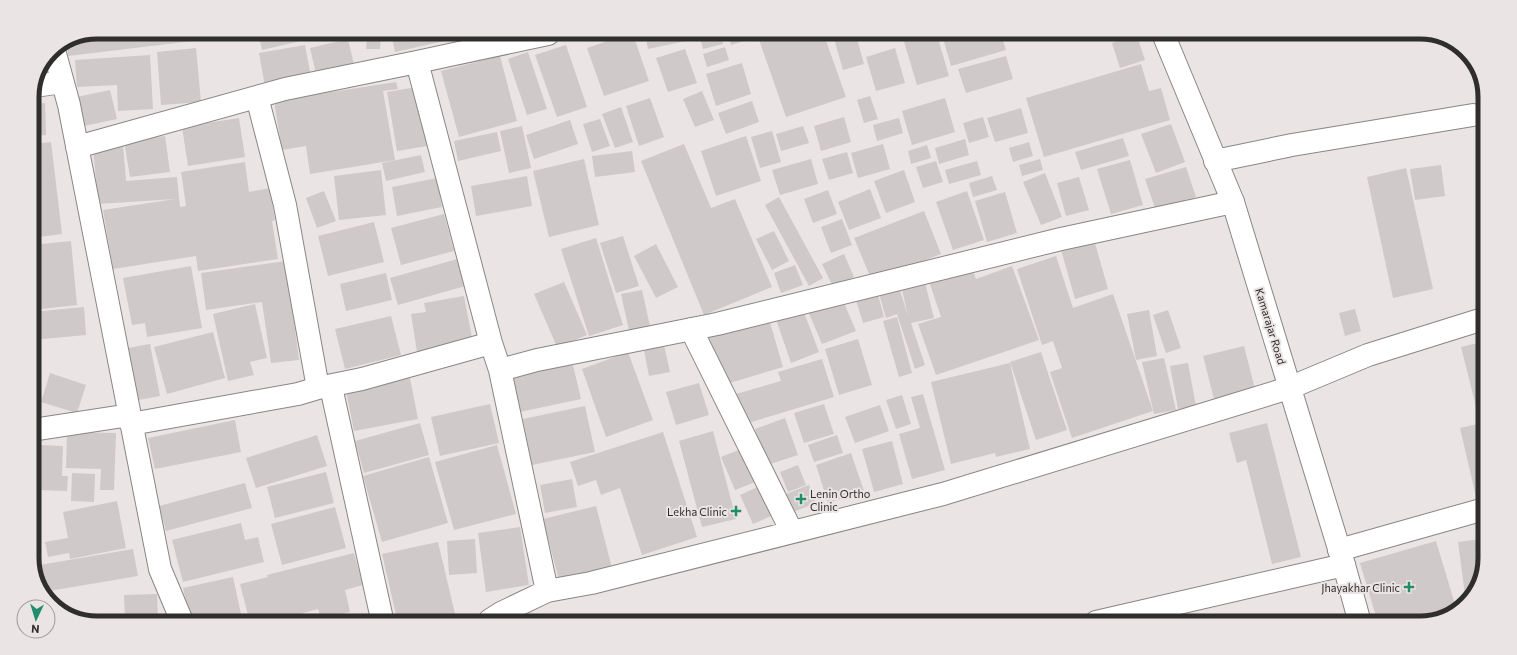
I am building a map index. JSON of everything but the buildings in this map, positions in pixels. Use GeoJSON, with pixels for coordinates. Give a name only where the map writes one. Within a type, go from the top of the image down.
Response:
{"type":"FeatureCollection","features":[{"type":"Feature","properties":{"kind":"street"},"geometry":{"type":"LineString","coordinates":[[77,147],[285,89],[418,62],[487,40],[497,39]]}},
{"type":"Feature","properties":{"kind":"street","name":"Kamarajar Road"},"geometry":{"type":"LineString","coordinates":[[1165,39],[1233,202],[1342,558],[1358,616]]}},
{"type":"Feature","properties":{"kind":"street"},"geometry":{"type":"LineString","coordinates":[[56,56],[69,105],[160,569],[179,616]]}},
{"type":"Feature","properties":{"kind":"street"},"geometry":{"type":"LineString","coordinates":[[418,62],[491,343],[500,370],[547,591]]}},
{"type":"Feature","properties":{"kind":"street"},"geometry":{"type":"LineString","coordinates":[[40,85],[62,82]]}},
{"type":"Feature","properties":{"kind":"street"},"geometry":{"type":"LineString","coordinates":[[257,97],[285,205],[324,387],[381,616]]}},
{"type":"Feature","properties":{"kind":"street"},"geometry":{"type":"LineString","coordinates":[[1215,161],[1292,146],[1473,115]]}},
{"type":"Feature","properties":{"kind":"street"},"geometry":{"type":"LineString","coordinates":[[500,370],[740,318],[1061,239],[1233,202]]}},
{"type":"Feature","properties":{"kind":"street"},"geometry":{"type":"LineString","coordinates":[[496,616],[547,591],[591,583],[943,494],[1290,388],[1368,355],[1478,321]]}},
{"type":"Feature","properties":{"kind":"street"},"geometry":{"type":"LineString","coordinates":[[691,329],[792,532]]}},
{"type":"Feature","properties":{"kind":"street"},"geometry":{"type":"LineString","coordinates":[[39,429],[130,420],[298,394],[491,343]]}},
{"type":"Feature","properties":{"kind":"street"},"geometry":{"type":"LineString","coordinates":[[1119,616],[1342,558],[1478,511]]}},
{"type":"Feature","properties":{"kind":"place","name":"Lenin Ortho Clinic"},"geometry":{"type":"Point","coordinates":[801,499]}},
{"type":"Feature","properties":{"kind":"place","name":"Lekha Clinic"},"geometry":{"type":"Point","coordinates":[736,511]}},
{"type":"Feature","properties":{"kind":"place","name":"Jhayakhar Clinic"},"geometry":{"type":"Point","coordinates":[1409,587]}}]}
